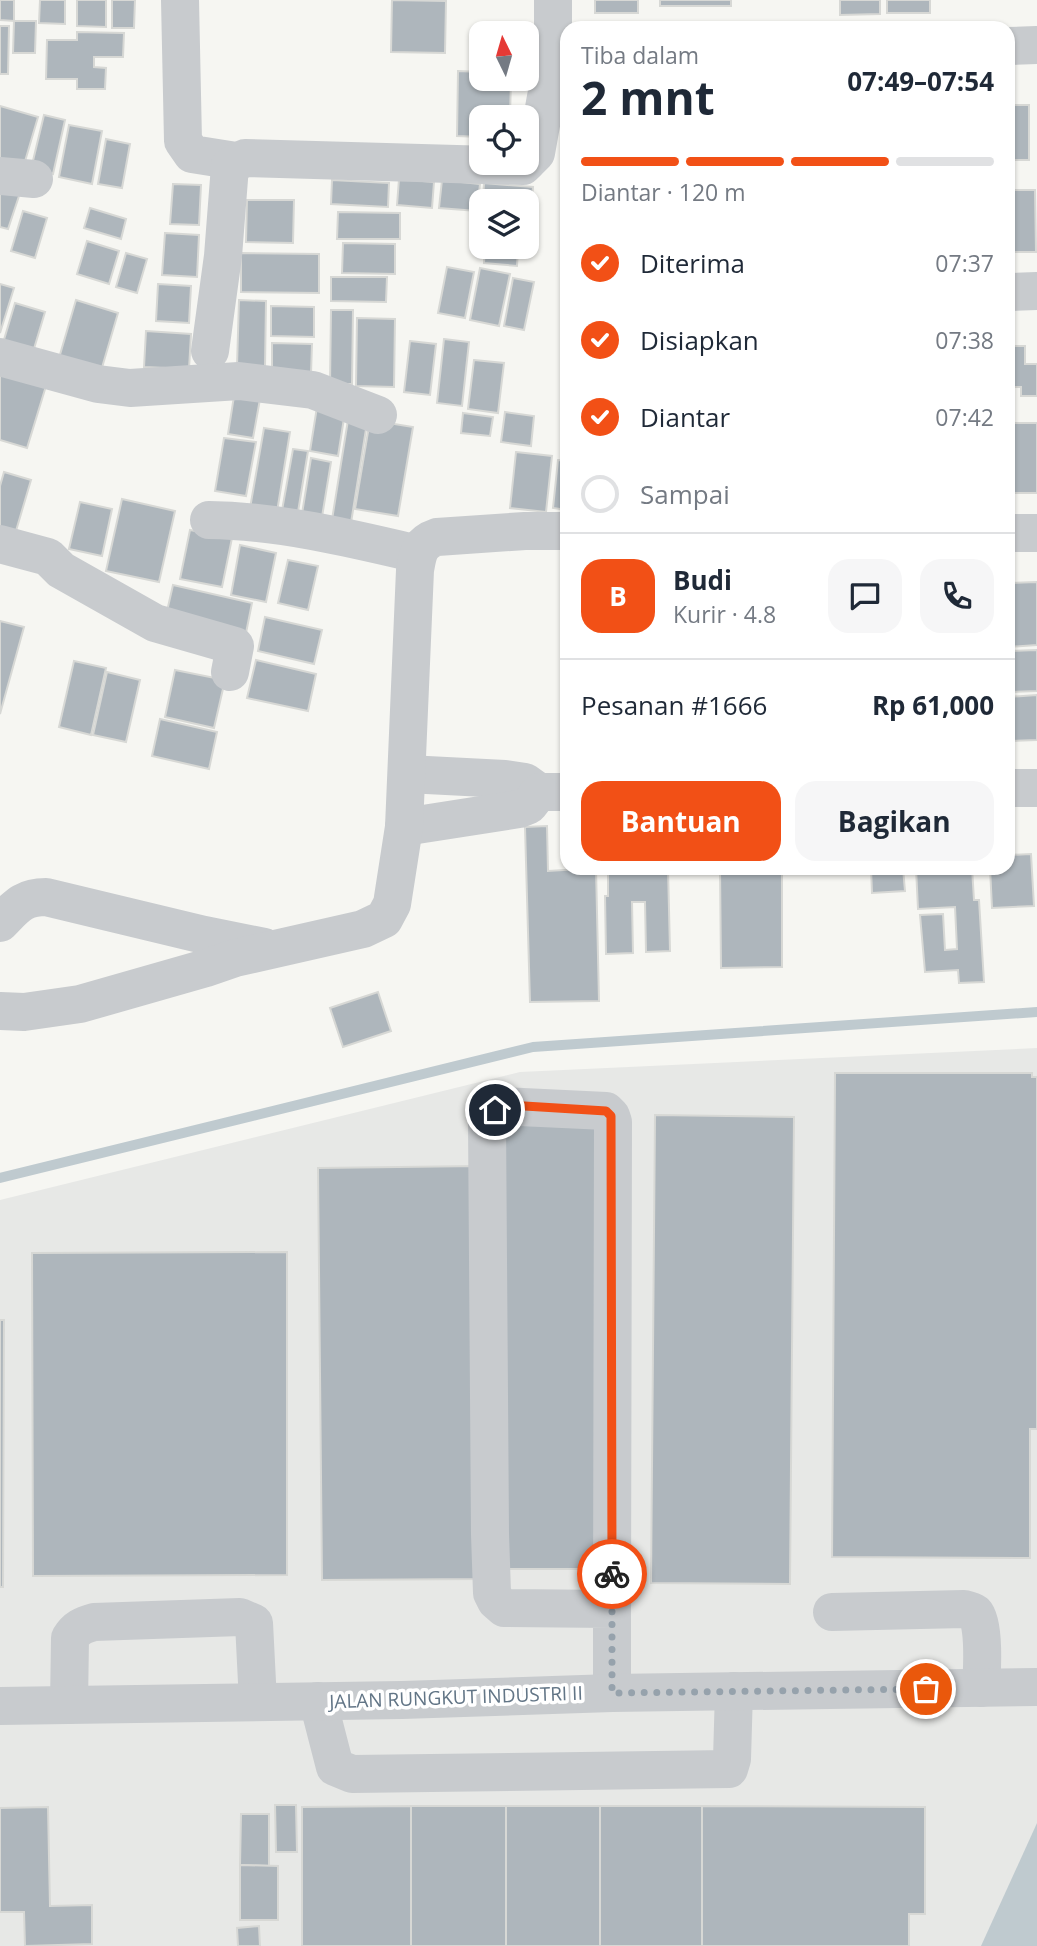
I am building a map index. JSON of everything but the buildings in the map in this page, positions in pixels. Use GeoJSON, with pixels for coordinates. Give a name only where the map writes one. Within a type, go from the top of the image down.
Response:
{"type":"FeatureCollection","features":[{"type":"Feature","properties":{"kind":"street"},"geometry":{"type":"LineString","coordinates":[[180,0],[183,141],[192,154],[236,161]]}},
{"type":"Feature","properties":{"kind":"street"},"geometry":{"type":"LineString","coordinates":[[539,140],[560,45],[553,0]]}},
{"type":"Feature","properties":{"kind":"street"},"geometry":{"type":"LineString","coordinates":[[1015,46],[1037,45]]}},
{"type":"Feature","properties":{"kind":"street"},"geometry":{"type":"LineString","coordinates":[[211,351],[223,256],[230,166],[236,161],[245,158],[469,162]]}},
{"type":"Feature","properties":{"kind":"street"},"geometry":{"type":"LineString","coordinates":[[1015,292],[1037,291]]}},
{"type":"Feature","properties":{"kind":"street"},"geometry":{"type":"LineString","coordinates":[[0,357],[98,384],[130,388],[239,381],[313,390],[378,415]]}},
{"type":"Feature","properties":{"kind":"street"},"geometry":{"type":"LineString","coordinates":[[209,520],[234,520],[313,532],[418,554]]}},
{"type":"Feature","properties":{"kind":"street"},"geometry":{"type":"LineString","coordinates":[[0,1011],[24,1012],[80,1004],[235,958],[363,929],[384,919],[392,904],[404,827],[407,724],[418,554],[425,542],[437,537],[560,531]]}},
{"type":"Feature","properties":{"kind":"street"},"geometry":{"type":"LineString","coordinates":[[1015,533],[1037,533]]}},
{"type":"Feature","properties":{"kind":"street"},"geometry":{"type":"LineString","coordinates":[[0,544],[48,558],[61,570],[155,624],[235,646],[230,673]]}},
{"type":"Feature","properties":{"kind":"street"},"geometry":{"type":"LineString","coordinates":[[407,774],[505,779],[525,782],[553,792]]}},
{"type":"Feature","properties":{"kind":"street"},"geometry":{"type":"LineString","coordinates":[[1015,788],[1037,788]]}},
{"type":"Feature","properties":{"kind":"street"},"geometry":{"type":"LineString","coordinates":[[404,827],[519,809],[553,792]]}},
{"type":"Feature","properties":{"kind":"street"},"geometry":{"type":"LineString","coordinates":[[0,923],[22,901],[46,897],[273,949]]}},
{"type":"Feature","properties":{"kind":"street"},"geometry":{"type":"LineString","coordinates":[[611,1609],[504,1608],[492,1593],[486,1121],[500,1106],[606,1111],[613,1122],[612,1693]]}},
{"type":"Feature","properties":{"kind":"street"},"geometry":{"type":"LineString","coordinates":[[832,1612],[951,1609],[972,1611],[980,1627],[982,1688]]}},
{"type":"Feature","properties":{"kind":"street"},"geometry":{"type":"LineString","coordinates":[[69,1705],[70,1638],[75,1630],[84,1625],[94,1622],[240,1617],[254,1623],[258,1702]]}},
{"type":"Feature","properties":{"kind":"street","name":"JALAN RUNGKUT INDUSTRI II"},"geometry":{"type":"LineString","coordinates":[[0,1706],[1037,1687]]}},
{"type":"Feature","properties":{"kind":"street"},"geometry":{"type":"LineString","coordinates":[[318,1701],[335,1767],[352,1774],[729,1769],[732,1759],[734,1691]]}},
{"type":"Feature","properties":{"kind":"shaded area"},"geometry":{"type":"Polygon","coordinates":[[[1037,1048],[1037,1946],[0,1946],[0,1200],[520,1072],[1037,1048]]]}},
{"type":"Feature","properties":{"kind":"shaded area"},"geometry":{"type":"Polygon","coordinates":[[[1037,1823],[1037,1946],[981,1946],[1037,1823]]]}},
{"type":"Feature","properties":{"kind":"waterway"},"geometry":{"type":"LineString","coordinates":[[0,1178],[533,1047],[1037,1012]]}},
{"type":"Feature","properties":{"kind":"way so far"},"geometry":{"type":"LineString","coordinates":[[612,1574],[612,1693],[926,1689]]}},
{"type":"Feature","properties":{"kind":"route"},"geometry":{"type":"LineString","coordinates":[[495,1110],[508,1105],[606,1111],[613,1122],[612,1574]]}}]}
